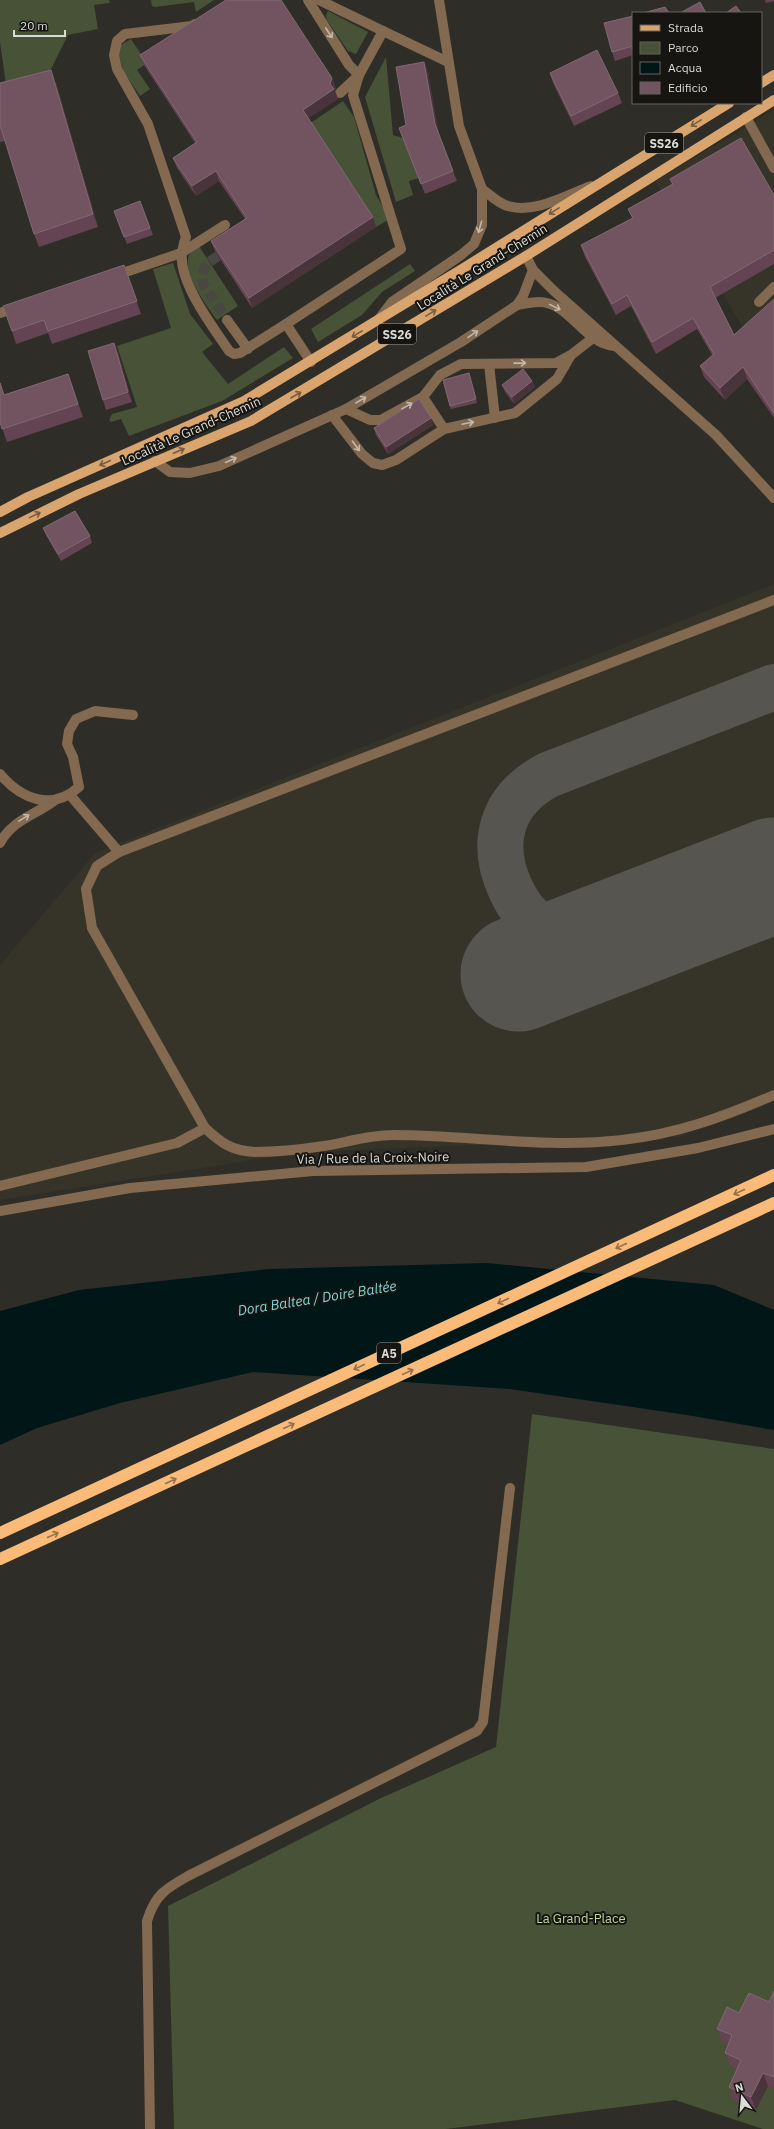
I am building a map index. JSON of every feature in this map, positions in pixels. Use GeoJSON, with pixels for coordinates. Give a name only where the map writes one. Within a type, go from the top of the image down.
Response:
{"type":"FeatureCollection","features":[{"type":"Feature","properties":{"kind":"highway","name":"A5"},"geometry":{"type":"LineString","coordinates":[[2,1532],[774,1175]]}},
{"type":"Feature","properties":{"kind":"highway","name":"A5"},"geometry":{"type":"LineString","coordinates":[[0,1559],[774,1203]]}},
{"type":"Feature","properties":{"kind":"main road"},"geometry":{"type":"LineString","coordinates":[[762,82],[774,75]]}},
{"type":"Feature","properties":{"kind":"main road","name":"Località Le Grand-Chemin"},"geometry":{"type":"LineString","coordinates":[[0,533],[79,494],[251,421],[526,256],[774,100]]}},
{"type":"Feature","properties":{"kind":"main road","name":"Località Le Grand-Chemin"},"geometry":{"type":"LineString","coordinates":[[0,512],[28,497],[244,401],[378,321],[727,104]]}},
{"type":"Feature","properties":{"kind":"street"},"geometry":{"type":"LineString","coordinates":[[308,0],[349,65],[359,75]]}},
{"type":"Feature","properties":{"kind":"street"},"geometry":{"type":"LineString","coordinates":[[319,0],[448,62]]}},
{"type":"Feature","properties":{"kind":"street"},"geometry":{"type":"LineString","coordinates":[[378,321],[392,302],[461,255],[474,244],[482,225],[482,189],[459,126],[439,0]]}},
{"type":"Feature","properties":{"kind":"street"},"geometry":{"type":"LineString","coordinates":[[172,39],[204,19]]}},
{"type":"Feature","properties":{"kind":"street"},"geometry":{"type":"LineString","coordinates":[[192,26],[125,34],[117,41],[114,55],[117,69],[148,124],[186,237],[182,253],[185,275],[202,312],[229,351],[234,354],[240,354],[401,250],[353,95],[359,75],[383,31]]}},
{"type":"Feature","properties":{"kind":"street"},"geometry":{"type":"LineString","coordinates":[[340,93],[359,75]]}},
{"type":"Feature","properties":{"kind":"street"},"geometry":{"type":"LineString","coordinates":[[746,117],[774,168]]}},
{"type":"Feature","properties":{"kind":"street"},"geometry":{"type":"LineString","coordinates":[[482,189],[506,206],[521,208],[538,206],[599,183]]}},
{"type":"Feature","properties":{"kind":"street"},"geometry":{"type":"LineString","coordinates":[[102,280],[182,253],[225,225]]}},
{"type":"Feature","properties":{"kind":"street"},"geometry":{"type":"LineString","coordinates":[[526,256],[533,270],[554,291],[716,435],[774,498]]}},
{"type":"Feature","properties":{"kind":"street"},"geometry":{"type":"LineString","coordinates":[[155,461],[170,472],[190,473],[219,466],[346,409],[461,342],[517,305],[523,296],[533,270]]}},
{"type":"Feature","properties":{"kind":"street"},"geometry":{"type":"LineString","coordinates":[[759,302],[774,287]]}},
{"type":"Feature","properties":{"kind":"street"},"geometry":{"type":"LineString","coordinates":[[517,305],[540,301],[556,306],[593,338],[605,345],[616,346]]}},
{"type":"Feature","properties":{"kind":"street"},"geometry":{"type":"LineString","coordinates":[[0,313],[27,304]]}},
{"type":"Feature","properties":{"kind":"street"},"geometry":{"type":"LineString","coordinates":[[227,320],[248,349]]}},
{"type":"Feature","properties":{"kind":"street"},"geometry":{"type":"LineString","coordinates":[[286,324],[311,362]]}},
{"type":"Feature","properties":{"kind":"street"},"geometry":{"type":"LineString","coordinates":[[346,409],[370,420],[381,420],[424,397],[440,375],[461,364],[556,363],[571,355],[593,338]]}},
{"type":"Feature","properties":{"kind":"street"},"geometry":{"type":"LineString","coordinates":[[332,415],[362,454],[374,463],[382,465],[396,460],[444,429],[515,413],[557,378],[571,355]]}},
{"type":"Feature","properties":{"kind":"street"},"geometry":{"type":"LineString","coordinates":[[489,364],[495,418]]}},
{"type":"Feature","properties":{"kind":"street"},"geometry":{"type":"LineString","coordinates":[[424,397],[444,429]]}},
{"type":"Feature","properties":{"kind":"street"},"geometry":{"type":"LineString","coordinates":[[774,600],[119,852],[97,866],[86,889],[92,928],[205,1128],[228,1147],[255,1152],[324,1146],[364,1137],[393,1135],[531,1143],[621,1141],[676,1132],[741,1109],[774,1095]]}},
{"type":"Feature","properties":{"kind":"street"},"geometry":{"type":"LineString","coordinates":[[0,843],[5,832],[21,819],[55,800],[70,795],[79,787],[73,757],[67,744],[69,731],[76,719],[95,711],[133,715]]}},
{"type":"Feature","properties":{"kind":"street"},"geometry":{"type":"LineString","coordinates":[[0,774],[9,784],[31,798],[55,800]]}},
{"type":"Feature","properties":{"kind":"street"},"geometry":{"type":"LineString","coordinates":[[70,795],[119,852]]}},
{"type":"Feature","properties":{"kind":"street","name":"Via / Rue de la Croix-Noire"},"geometry":{"type":"LineString","coordinates":[[740,1138],[774,1121]]}},
{"type":"Feature","properties":{"kind":"street"},"geometry":{"type":"LineString","coordinates":[[0,1186],[177,1143],[205,1128]]}},
{"type":"Feature","properties":{"kind":"street","name":"Via / Rue de la Croix-Noire"},"geometry":{"type":"LineString","coordinates":[[2,1210],[130,1188],[313,1171],[586,1167],[640,1159],[740,1138],[774,1129]]}},
{"type":"Feature","properties":{"kind":"street"},"geometry":{"type":"LineString","coordinates":[[150,2129],[147,1921],[152,1905],[165,1889],[188,1876],[478,1731],[483,1722],[510,1488]]}},
{"type":"Feature","properties":{"kind":"shaded area"},"geometry":{"type":"Polygon","coordinates":[[[774,110],[774,301],[743,328],[655,181],[774,110]]]}},
{"type":"Feature","properties":{"kind":"shaded area"},"geometry":{"type":"Polygon","coordinates":[[[774,584],[774,1098],[679,1137],[304,1152],[0,1200],[0,965],[95,853],[774,584]]]}},
{"type":"Feature","properties":{"kind":"green space"},"geometry":{"type":"Polygon","coordinates":[[[0,0],[109,0],[110,3],[94,5],[98,29],[68,35],[49,73],[6,84],[0,42],[0,0]]]}},
{"type":"Feature","properties":{"kind":"green space"},"geometry":{"type":"Polygon","coordinates":[[[151,0],[214,0],[196,12],[194,2],[155,7],[152,6],[151,0]]]}},
{"type":"Feature","properties":{"kind":"green space"},"geometry":{"type":"Polygon","coordinates":[[[328,11],[368,32],[356,54],[348,51],[327,20],[326,15],[328,11]]]}},
{"type":"Feature","properties":{"kind":"green space"},"geometry":{"type":"Polygon","coordinates":[[[131,39],[147,63],[137,70],[150,89],[140,96],[123,71],[117,47],[131,39]]]}},
{"type":"Feature","properties":{"kind":"green space"},"geometry":{"type":"Polygon","coordinates":[[[386,57],[393,135],[403,138],[419,178],[409,181],[413,195],[396,202],[365,97],[386,57]]]}},
{"type":"Feature","properties":{"kind":"green space"},"geometry":{"type":"Polygon","coordinates":[[[343,101],[354,117],[376,195],[390,219],[376,227],[309,124],[343,101]]]}},
{"type":"Feature","properties":{"kind":"green space"},"geometry":{"type":"Polygon","coordinates":[[[199,246],[238,306],[217,320],[195,287],[188,268],[188,259],[191,252],[199,246]]]}},
{"type":"Feature","properties":{"kind":"green space"},"geometry":{"type":"Polygon","coordinates":[[[173,263],[190,314],[213,344],[202,352],[228,384],[284,347],[293,358],[222,401],[129,436],[121,419],[111,422],[109,420],[112,414],[137,407],[117,346],[171,328],[153,269],[173,263]]]}},
{"type":"Feature","properties":{"kind":"green space"},"geometry":{"type":"Polygon","coordinates":[[[410,264],[415,271],[382,292],[362,315],[318,342],[311,329],[410,264]]]}},
{"type":"Feature","properties":{"kind":"green space","name":"La Grand-Place"},"geometry":{"type":"Polygon","coordinates":[[[532,1414],[774,1449],[774,2129],[763,2129],[675,2100],[446,2129],[174,2129],[168,1906],[381,1798],[496,1747],[532,1414]]]}},
{"type":"Feature","properties":{"kind":"water","name":"Dora Baltea / Doire Baltée"},"geometry":{"type":"Polygon","coordinates":[[[487,1263],[714,1285],[774,1310],[774,1430],[687,1415],[510,1389],[253,1372],[120,1403],[37,1428],[0,1445],[0,1311],[79,1290],[269,1269],[487,1263]]]}},
{"type":"Feature","properties":{"kind":"building"},"geometry":{"type":"Polygon","coordinates":[[[226,0],[281,0],[332,78],[330,84],[334,89],[303,110],[373,217],[249,298],[211,241],[247,218],[216,171],[192,186],[173,158],[197,142],[140,55],[226,0]]]}},
{"type":"Feature","properties":{"kind":"building"},"geometry":{"type":"Polygon","coordinates":[[[700,2],[705,12],[682,12],[700,2]]]}},
{"type":"Feature","properties":{"kind":"building"},"geometry":{"type":"Polygon","coordinates":[[[736,6],[740,12],[727,12],[736,6]]]}},
{"type":"Feature","properties":{"kind":"building"},"geometry":{"type":"Polygon","coordinates":[[[665,7],[668,12],[647,12],[665,7]]]}},
{"type":"Feature","properties":{"kind":"building"},"geometry":{"type":"Polygon","coordinates":[[[632,16],[632,46],[612,52],[604,23],[632,16]]]}},
{"type":"Feature","properties":{"kind":"building"},"geometry":{"type":"Polygon","coordinates":[[[597,50],[618,93],[571,116],[550,73],[597,50]]]}},
{"type":"Feature","properties":{"kind":"building"},"geometry":{"type":"Polygon","coordinates":[[[424,62],[435,124],[453,171],[421,184],[399,128],[406,125],[396,67],[424,62]]]}},
{"type":"Feature","properties":{"kind":"building"},"geometry":{"type":"Polygon","coordinates":[[[51,70],[93,214],[34,234],[0,128],[0,83],[51,70]]]}},
{"type":"Feature","properties":{"kind":"building"},"geometry":{"type":"Polygon","coordinates":[[[741,138],[774,195],[774,250],[710,287],[734,335],[774,299],[774,413],[743,367],[720,388],[700,366],[714,354],[693,318],[652,342],[627,295],[612,304],[581,245],[633,218],[628,209],[673,184],[670,179],[741,138]]]}},
{"type":"Feature","properties":{"kind":"building"},"geometry":{"type":"Polygon","coordinates":[[[140,201],[150,228],[124,237],[114,211],[140,201]]]}},
{"type":"Feature","properties":{"kind":"building"},"geometry":{"type":"Polygon","coordinates":[[[124,265],[137,301],[48,331],[44,320],[12,331],[3,306],[124,265]]]}},
{"type":"Feature","properties":{"kind":"building"},"geometry":{"type":"Polygon","coordinates":[[[114,343],[128,392],[103,400],[88,351],[114,343]]]}},
{"type":"Feature","properties":{"kind":"building"},"geometry":{"type":"Polygon","coordinates":[[[523,369],[532,381],[512,397],[502,385],[523,369]]]}},
{"type":"Feature","properties":{"kind":"building"},"geometry":{"type":"Polygon","coordinates":[[[469,373],[476,399],[450,406],[443,380],[469,373]]]}},
{"type":"Feature","properties":{"kind":"building"},"geometry":{"type":"Polygon","coordinates":[[[68,374],[78,404],[2,429],[0,422],[0,383],[4,395],[68,374]]]}},
{"type":"Feature","properties":{"kind":"building"},"geometry":{"type":"Polygon","coordinates":[[[419,399],[431,418],[386,447],[374,428],[419,399]]]}},
{"type":"Feature","properties":{"kind":"building"},"geometry":{"type":"Polygon","coordinates":[[[75,511],[90,536],[58,554],[43,528],[75,511]]]}},
{"type":"Feature","properties":{"kind":"building"},"geometry":{"type":"Polygon","coordinates":[[[774,1991],[774,2077],[763,2073],[751,2097],[729,2087],[741,2060],[725,2053],[732,2035],[717,2029],[727,2007],[739,2013],[749,1993],[769,2002],[774,1991]]]}},
{"type":"Feature","properties":{"kind":"taxiway"},"geometry":{"type":"LineString","coordinates":[[626,932],[593,940],[572,940],[552,934],[528,916],[511,890],[504,873],[501,856],[501,840],[504,824],[510,810],[519,797],[532,785],[548,775],[774,687]]}},
{"type":"Feature","properties":{"kind":"runway"},"geometry":{"type":"LineString","coordinates":[[518,974],[774,875]]}},
{"type":"Feature","properties":{"kind":"tunnel"},"geometry":{"type":"LineString","coordinates":[[218,256],[206,264],[202,276],[203,283],[227,320]]}}]}
